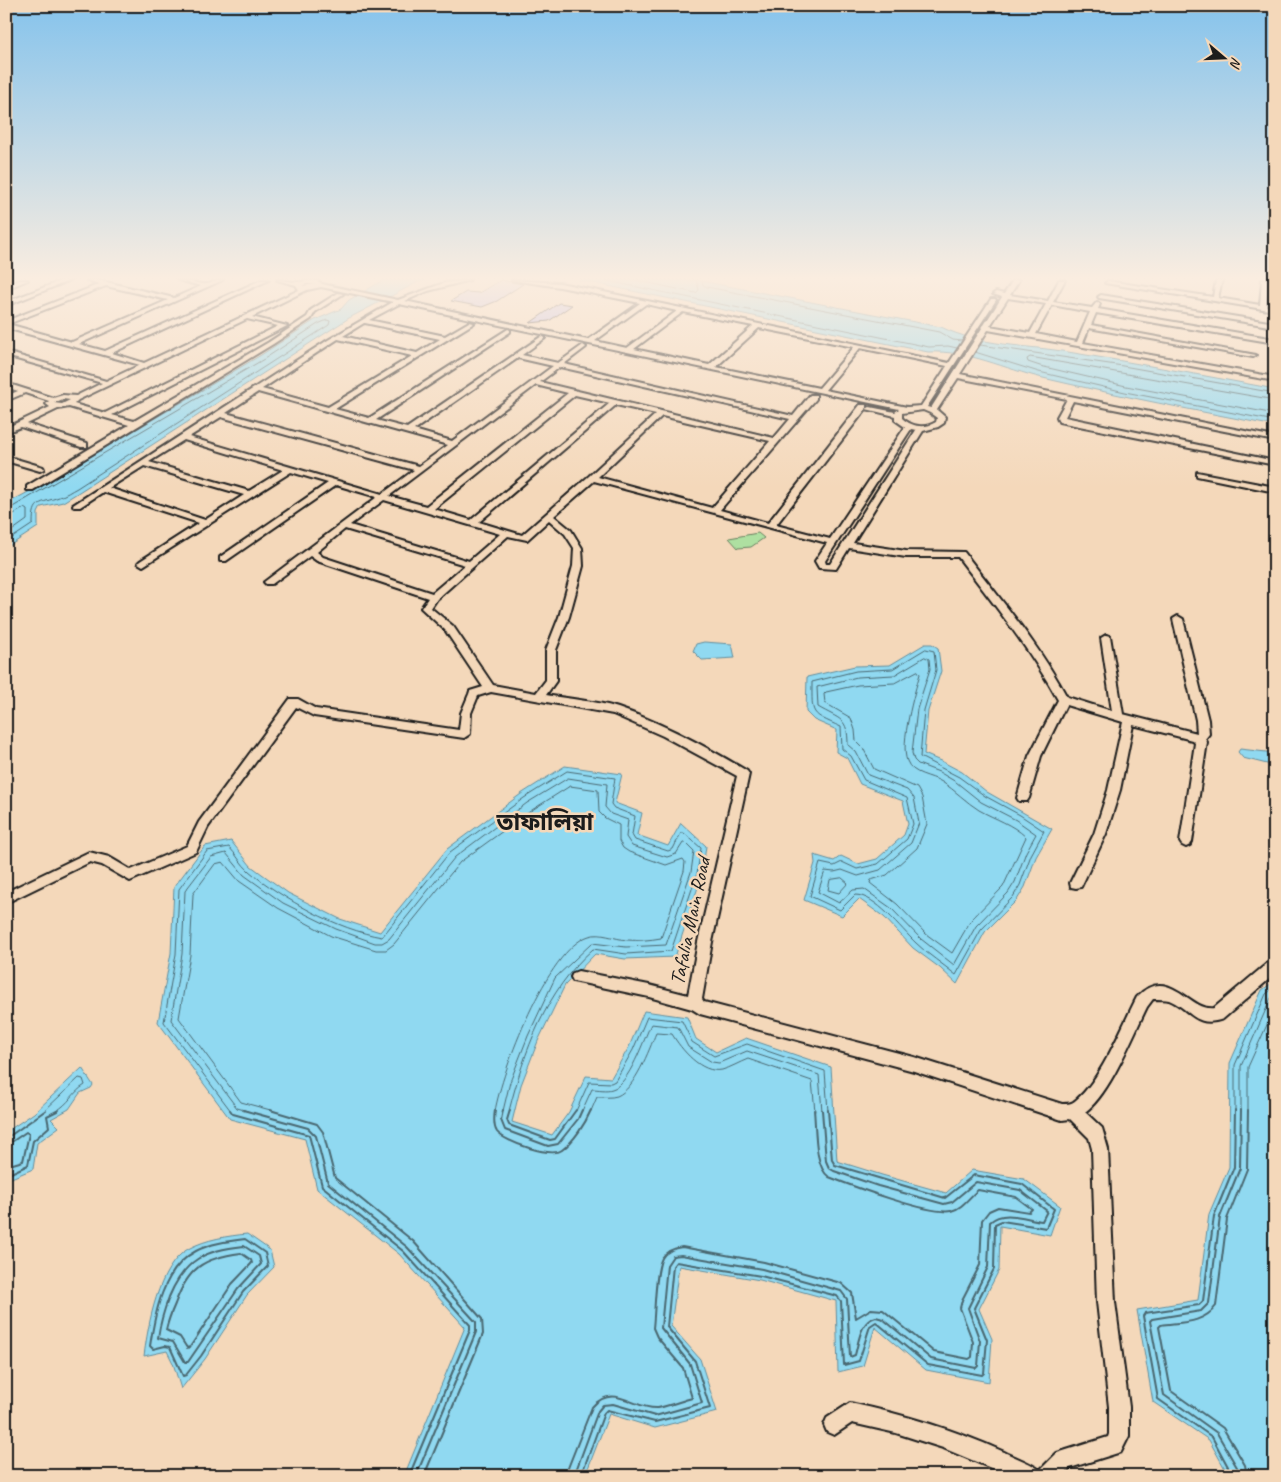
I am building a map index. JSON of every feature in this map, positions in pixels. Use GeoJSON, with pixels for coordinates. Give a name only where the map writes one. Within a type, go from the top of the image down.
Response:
{"type":"FeatureCollection","features":[{"type":"Feature","properties":{"kind":"street"},"geometry":{"type":"LineString","coordinates":[[92,349],[141,363]]}},
{"type":"Feature","properties":{"kind":"street"},"geometry":{"type":"LineString","coordinates":[[106,353],[114,349]]}},
{"type":"Feature","properties":{"kind":"street"},"geometry":{"type":"LineString","coordinates":[[71,400],[103,381],[170,349]]}},
{"type":"Feature","properties":{"kind":"street"},"geometry":{"type":"LineString","coordinates":[[6,427],[53,404],[71,400],[178,349]]}},
{"type":"Feature","properties":{"kind":"street"},"geometry":{"type":"LineString","coordinates":[[106,415],[238,349]]}},
{"type":"Feature","properties":{"kind":"street"},"geometry":{"type":"LineString","coordinates":[[30,488],[261,349]]}},
{"type":"Feature","properties":{"kind":"street"},"geometry":{"type":"LineString","coordinates":[[77,505],[184,438],[319,349]]}},
{"type":"Feature","properties":{"kind":"street"},"geometry":{"type":"LineString","coordinates":[[391,349],[417,355]]}},
{"type":"Feature","properties":{"kind":"street"},"geometry":{"type":"LineString","coordinates":[[329,410],[426,349]]}},
{"type":"Feature","properties":{"kind":"street"},"geometry":{"type":"LineString","coordinates":[[370,421],[480,349]]}},
{"type":"Feature","properties":{"kind":"street"},"geometry":{"type":"LineString","coordinates":[[408,431],[527,349]]}},
{"type":"Feature","properties":{"kind":"street"},"geometry":{"type":"LineString","coordinates":[[269,582],[580,349]]}},
{"type":"Feature","properties":{"kind":"street"},"geometry":{"type":"LineString","coordinates":[[606,349],[817,394],[907,409],[923,408],[933,411],[941,417],[940,424],[931,428],[921,428],[909,426],[900,421],[898,415]]}},
{"type":"Feature","properties":{"kind":"street"},"geometry":{"type":"LineString","coordinates":[[614,349],[710,368],[898,415]]}},
{"type":"Feature","properties":{"kind":"street"},"geometry":{"type":"LineString","coordinates":[[710,368],[731,349]]}},
{"type":"Feature","properties":{"kind":"street"},"geometry":{"type":"LineString","coordinates":[[714,510],[856,349]]}},
{"type":"Feature","properties":{"kind":"street"},"geometry":{"type":"LineString","coordinates":[[876,349],[952,363]]}},
{"type":"Feature","properties":{"kind":"street"},"geometry":{"type":"LineString","coordinates":[[923,408],[961,349]]}},
{"type":"Feature","properties":{"kind":"street"},"geometry":{"type":"LineString","coordinates":[[933,411],[971,349]]}},
{"type":"Feature","properties":{"kind":"street"},"geometry":{"type":"LineString","coordinates":[[1108,349],[1275,379]]}},
{"type":"Feature","properties":{"kind":"street"},"geometry":{"type":"LineString","coordinates":[[1220,349],[1253,355]]}},
{"type":"Feature","properties":{"kind":"street"},"geometry":{"type":"LineString","coordinates":[[1251,375],[1253,349]]}},
{"type":"Feature","properties":{"kind":"street"},"geometry":{"type":"LineString","coordinates":[[6,354],[103,381]]}},
{"type":"Feature","properties":{"kind":"street"},"geometry":{"type":"LineString","coordinates":[[518,356],[794,418]]}},
{"type":"Feature","properties":{"kind":"street"},"geometry":{"type":"LineString","coordinates":[[955,375],[1275,439]]}},
{"type":"Feature","properties":{"kind":"street"},"geometry":{"type":"LineString","coordinates":[[535,383],[774,440]]}},
{"type":"Feature","properties":{"kind":"street"},"geometry":{"type":"LineString","coordinates":[[6,385],[53,404]]}},
{"type":"Feature","properties":{"kind":"street"},"geometry":{"type":"LineString","coordinates":[[256,389],[454,444]]}},
{"type":"Feature","properties":{"kind":"street"},"geometry":{"type":"LineString","coordinates":[[6,399],[24,391]]}},
{"type":"Feature","properties":{"kind":"street"},"geometry":{"type":"LineString","coordinates":[[428,510],[574,392]]}},
{"type":"Feature","properties":{"kind":"street"},"geometry":{"type":"LineString","coordinates":[[1070,398],[1061,417],[1062,420],[1275,463]]}},
{"type":"Feature","properties":{"kind":"street"},"geometry":{"type":"LineString","coordinates":[[71,400],[106,415],[135,424]]}},
{"type":"Feature","properties":{"kind":"street"},"geometry":{"type":"LineString","coordinates":[[472,523],[615,402]]}},
{"type":"Feature","properties":{"kind":"street"},"geometry":{"type":"LineString","coordinates":[[6,431],[53,404]]}},
{"type":"Feature","properties":{"kind":"street"},"geometry":{"type":"LineString","coordinates":[[770,526],[863,407]]}},
{"type":"Feature","properties":{"kind":"street"},"geometry":{"type":"LineString","coordinates":[[898,415],[901,411],[907,409]]}},
{"type":"Feature","properties":{"kind":"street"},"geometry":{"type":"LineString","coordinates":[[184,438],[524,538],[592,478],[661,413]]}},
{"type":"Feature","properties":{"kind":"street"},"geometry":{"type":"LineString","coordinates":[[220,414],[420,469]]}},
{"type":"Feature","properties":{"kind":"street"},"geometry":{"type":"LineString","coordinates":[[21,424],[84,445]]}},
{"type":"Feature","properties":{"kind":"street"},"geometry":{"type":"LineString","coordinates":[[909,426],[832,542],[820,562],[822,566],[832,566],[921,428]]}},
{"type":"Feature","properties":{"kind":"street"},"geometry":{"type":"LineString","coordinates":[[6,458],[40,469]]}},
{"type":"Feature","properties":{"kind":"street"},"geometry":{"type":"LineString","coordinates":[[143,463],[250,494]]}},
{"type":"Feature","properties":{"kind":"street"},"geometry":{"type":"LineString","coordinates":[[143,563],[290,469]]}},
{"type":"Feature","properties":{"kind":"street"},"geometry":{"type":"LineString","coordinates":[[1200,474],[1275,490]]}},
{"type":"Feature","properties":{"kind":"street"},"geometry":{"type":"LineString","coordinates":[[592,478],[832,542]]}},
{"type":"Feature","properties":{"kind":"street"},"geometry":{"type":"LineString","coordinates":[[223,559],[335,482]]}},
{"type":"Feature","properties":{"kind":"street"},"geometry":{"type":"LineString","coordinates":[[102,489],[206,523]]}},
{"type":"Feature","properties":{"kind":"street"},"geometry":{"type":"LineString","coordinates":[[538,697],[551,680],[551,650],[564,616],[578,566],[578,548],[568,532],[549,516]]}},
{"type":"Feature","properties":{"kind":"street"},"geometry":{"type":"LineString","coordinates":[[344,526],[471,564]]}},
{"type":"Feature","properties":{"kind":"street"},"geometry":{"type":"LineString","coordinates":[[6,898],[90,857],[105,862],[130,876],[192,849],[202,825],[294,702],[314,712],[464,734],[466,713],[474,694],[490,688],[449,628],[426,608],[434,597],[506,533]]}},
{"type":"Feature","properties":{"kind":"street"},"geometry":{"type":"LineString","coordinates":[[847,544],[906,554],[961,554],[1016,627],[1050,676],[1063,700],[1199,739]]}},
{"type":"Feature","properties":{"kind":"street"},"geometry":{"type":"LineString","coordinates":[[314,548],[312,553],[320,558],[434,597]]}},
{"type":"Feature","properties":{"kind":"street"},"geometry":{"type":"LineString","coordinates":[[1178,619],[1202,720],[1203,734],[1199,739]]}},
{"type":"Feature","properties":{"kind":"street"},"geometry":{"type":"LineString","coordinates":[[1076,883],[1100,834],[1114,790],[1124,719],[1106,638]]}},
{"type":"Feature","properties":{"kind":"street","name":"Tafalia Main Road"},"geometry":{"type":"LineString","coordinates":[[490,688],[598,706],[615,711],[667,733],[743,774],[706,942],[696,1004],[700,1007],[914,1064],[1062,1112],[1073,1111]]}},
{"type":"Feature","properties":{"kind":"street"},"geometry":{"type":"LineString","coordinates":[[1023,798],[1035,756],[1063,700]]}},
{"type":"Feature","properties":{"kind":"street"},"geometry":{"type":"LineString","coordinates":[[1186,842],[1201,742],[1199,739]]}},
{"type":"Feature","properties":{"kind":"street"},"geometry":{"type":"LineString","coordinates":[[1047,1476],[1064,1460],[1114,1445],[1119,1436],[1119,1408],[1106,1302],[1100,1148],[1096,1134],[1073,1111],[1080,1107],[1098,1085],[1142,1002],[1150,994],[1173,995],[1199,1014],[1210,1017],[1218,1014],[1275,965]]}},
{"type":"Feature","properties":{"kind":"street"},"geometry":{"type":"LineString","coordinates":[[578,977],[649,991],[696,1004]]}},
{"type":"Feature","properties":{"kind":"street"},"geometry":{"type":"LineString","coordinates":[[834,1425],[850,1412],[878,1417],[960,1445],[1032,1476]]}},
{"type":"Feature","properties":{"kind":"green space"},"geometry":{"type":"Polygon","coordinates":[[[758,533],[764,538],[751,547],[738,548],[729,538],[758,533]]]}},
{"type":"Feature","properties":{"kind":"water"},"geometry":{"type":"Polygon","coordinates":[[[270,349],[301,349],[63,502],[41,507],[38,513],[38,527],[6,548],[6,504],[58,476],[270,349]]]}},
{"type":"Feature","properties":{"kind":"water"},"geometry":{"type":"Polygon","coordinates":[[[914,349],[1045,349],[1094,356],[1275,389],[1275,426],[1072,385],[958,354],[914,349]]]}},
{"type":"Feature","properties":{"kind":"water"},"geometry":{"type":"Polygon","coordinates":[[[704,642],[732,644],[735,658],[702,660],[693,651],[696,644],[704,642]]]}},
{"type":"Feature","properties":{"kind":"water"},"geometry":{"type":"Polygon","coordinates":[[[925,644],[932,644],[938,648],[941,671],[928,711],[924,754],[962,772],[987,792],[1052,829],[1036,857],[1025,887],[1017,900],[985,932],[957,984],[940,968],[913,948],[884,917],[859,899],[842,916],[804,900],[815,863],[814,855],[834,861],[841,856],[858,864],[877,859],[904,835],[908,824],[903,801],[860,784],[847,758],[836,752],[837,730],[814,720],[806,712],[807,677],[855,666],[890,665],[925,644]]]}},
{"type":"Feature","properties":{"kind":"water"},"geometry":{"type":"Polygon","coordinates":[[[1240,749],[1275,753],[1275,766],[1243,758],[1238,752],[1240,749]]]}},
{"type":"Feature","properties":{"kind":"water"},"geometry":{"type":"Polygon","coordinates":[[[565,766],[622,774],[615,803],[642,813],[637,835],[668,846],[681,823],[706,846],[702,875],[675,957],[625,959],[595,954],[565,985],[538,1041],[521,1085],[512,1122],[552,1135],[569,1112],[586,1076],[611,1078],[629,1047],[644,1011],[687,1017],[696,1039],[716,1052],[746,1038],[831,1067],[837,1161],[946,1193],[972,1170],[1024,1179],[1060,1206],[1050,1235],[1000,1226],[999,1270],[979,1309],[992,1339],[989,1382],[926,1370],[875,1327],[863,1366],[838,1372],[836,1301],[760,1280],[679,1266],[671,1326],[700,1359],[717,1412],[655,1428],[609,1414],[585,1476],[404,1476],[465,1327],[399,1254],[317,1189],[305,1139],[230,1119],[158,1022],[171,953],[174,887],[205,846],[231,841],[251,866],[288,893],[340,919],[380,932],[447,849],[521,794],[565,766]]]}},
{"type":"Feature","properties":{"kind":"water"},"geometry":{"type":"Polygon","coordinates":[[[1275,981],[1275,1476],[1229,1476],[1209,1440],[1153,1402],[1137,1310],[1198,1300],[1209,1214],[1229,1167],[1230,1063],[1262,990],[1275,981]]]}},
{"type":"Feature","properties":{"kind":"water"},"geometry":{"type":"Polygon","coordinates":[[[82,1068],[93,1085],[91,1088],[80,1093],[69,1109],[51,1119],[59,1127],[37,1143],[33,1169],[9,1179],[6,1174],[6,1132],[34,1113],[82,1068]]]}},
{"type":"Feature","properties":{"kind":"water"},"geometry":{"type":"Polygon","coordinates":[[[247,1234],[270,1250],[274,1267],[247,1295],[205,1359],[181,1389],[167,1351],[144,1356],[148,1329],[162,1282],[178,1257],[188,1249],[210,1240],[247,1234]]]}},
{"type":"Feature","properties":{"kind":"district","name":"তাফালিয়া"},"geometry":{"type":"Point","coordinates":[545,822]}}]}
